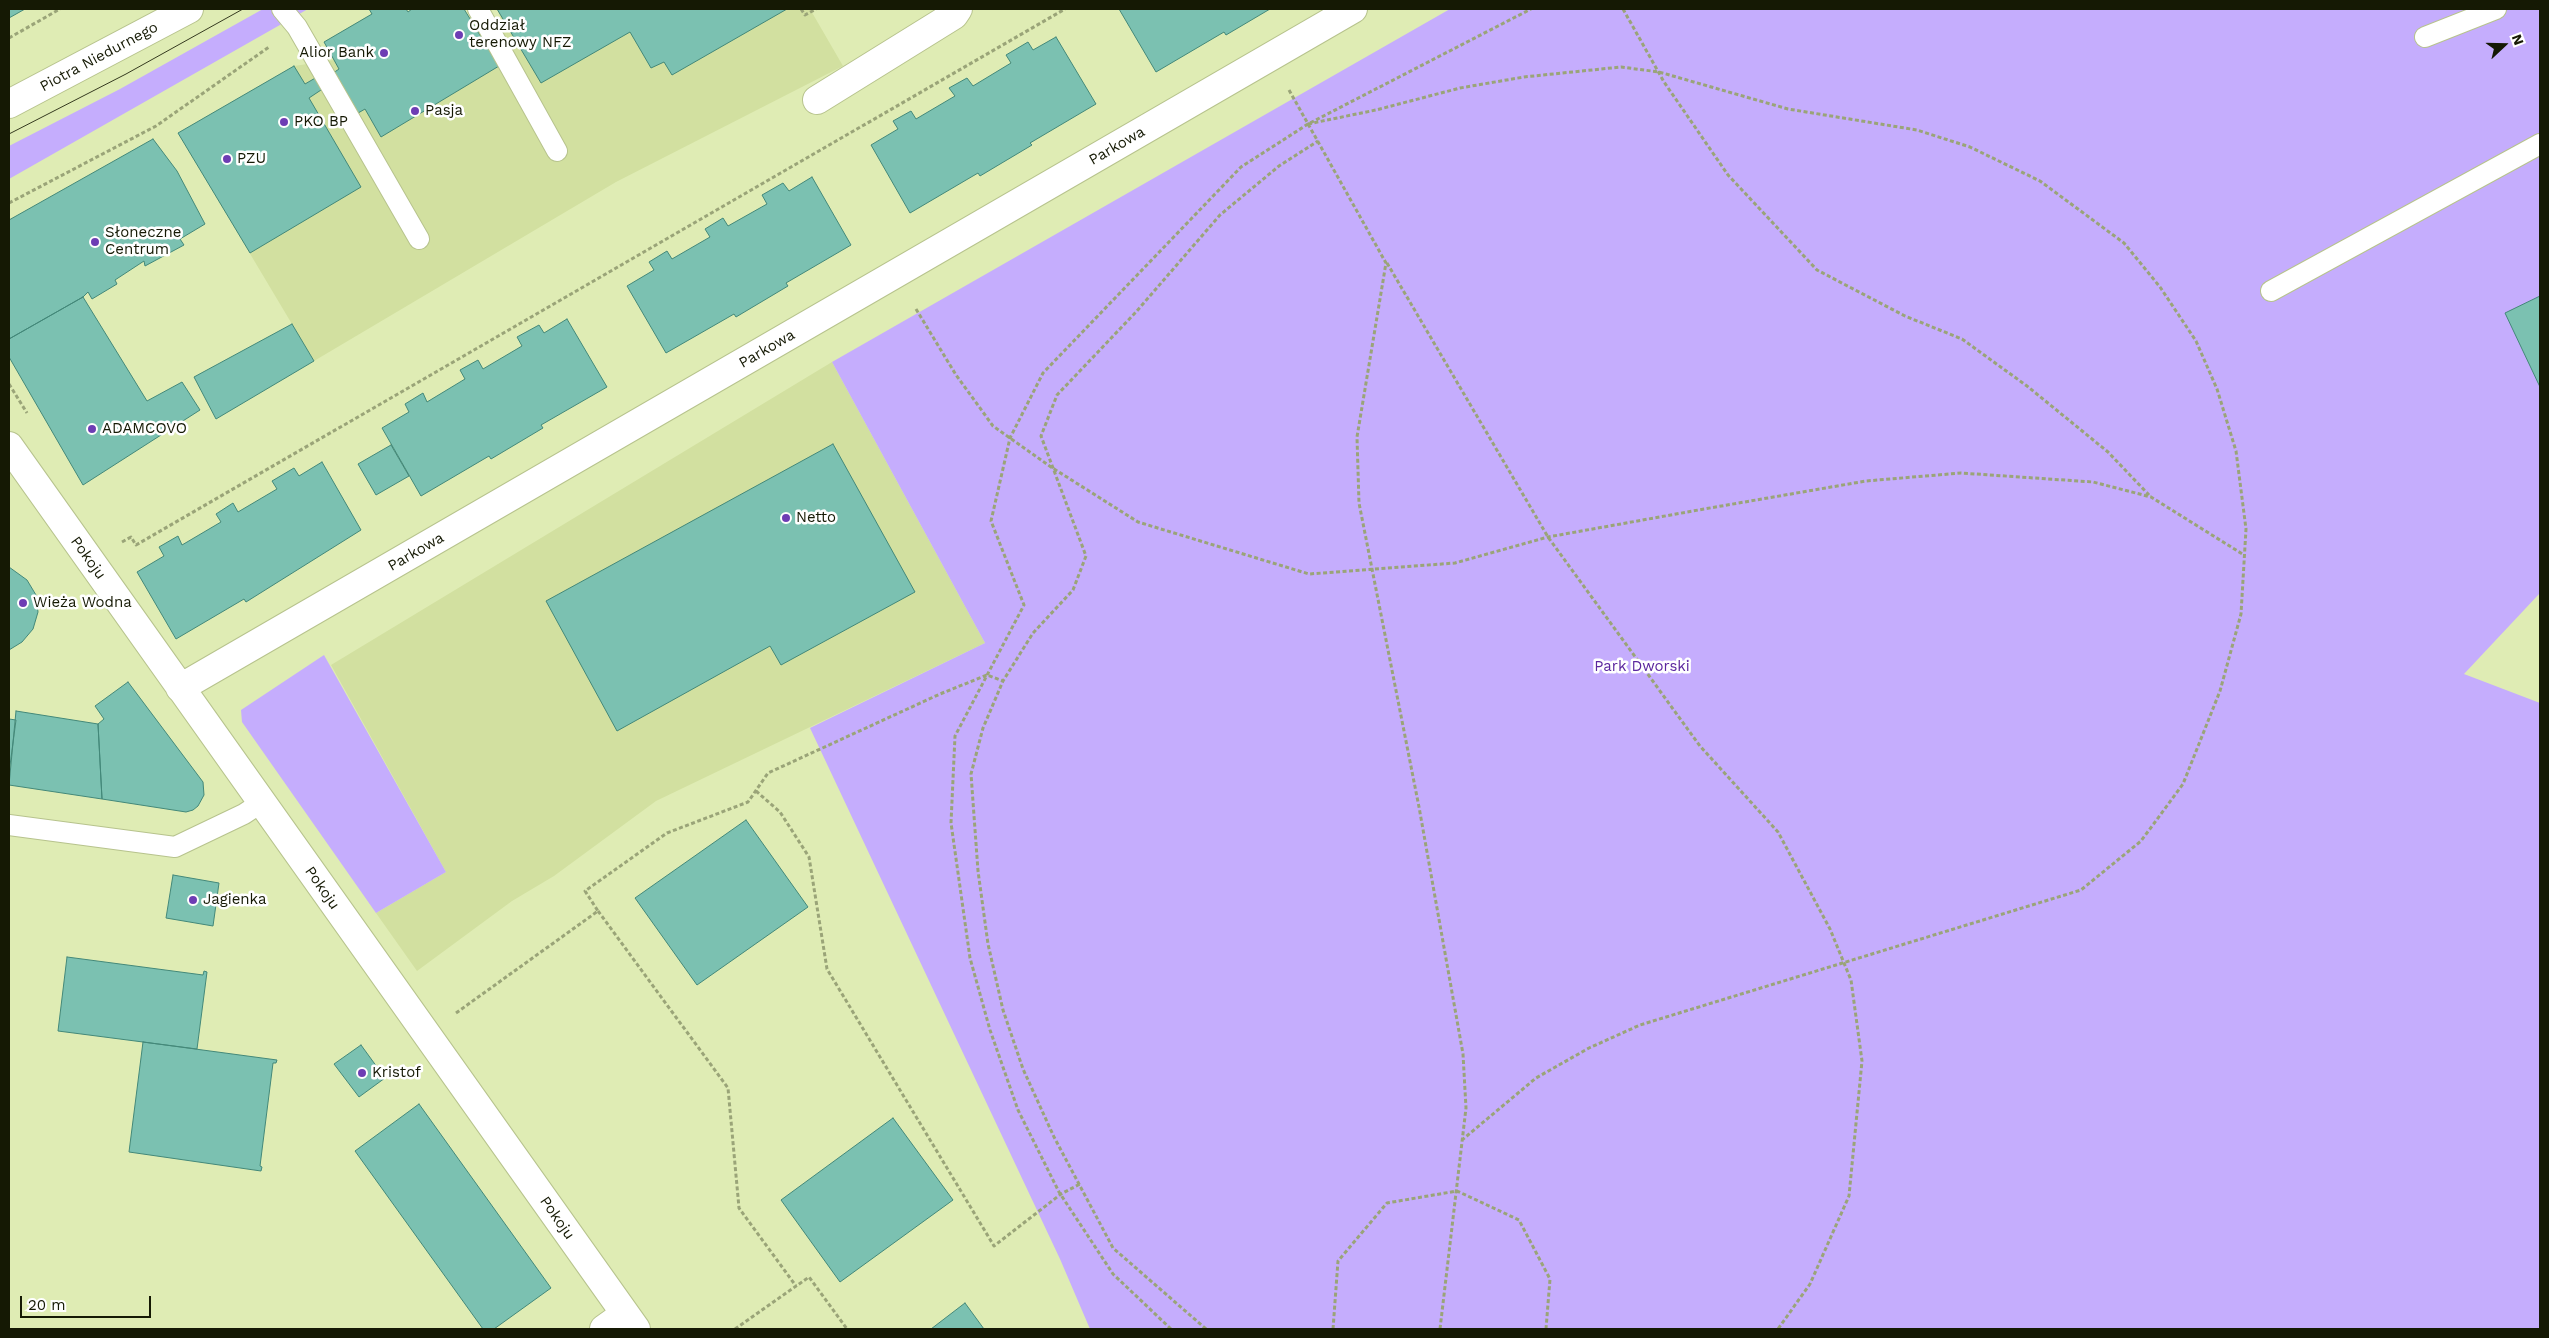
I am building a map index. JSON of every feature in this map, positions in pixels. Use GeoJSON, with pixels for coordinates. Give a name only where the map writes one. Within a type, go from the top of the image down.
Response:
{"type":"FeatureCollection","features":[{"type":"Feature","properties":{"kind":"street","name":"Piotra Niedurnego"},"geometry":{"type":"LineString","coordinates":[[9,104],[189,9]]}},
{"type":"Feature","properties":{"kind":"street"},"geometry":{"type":"LineString","coordinates":[[817,100],[954,15],[958,9]]}},
{"type":"Feature","properties":{"kind":"street","name":"Parkowa"},"geometry":{"type":"LineString","coordinates":[[180,688],[1353,9]]}},
{"type":"Feature","properties":{"kind":"street","name":"Pokoju"},"geometry":{"type":"LineString","coordinates":[[9,446],[426,1035],[622,1324]]}},
{"type":"Feature","properties":{"kind":"lane"},"geometry":{"type":"LineString","coordinates":[[282,9],[297,27],[419,239]]}},
{"type":"Feature","properties":{"kind":"lane"},"geometry":{"type":"LineString","coordinates":[[478,9],[557,151]]}},
{"type":"Feature","properties":{"kind":"lane"},"geometry":{"type":"LineString","coordinates":[[2425,37],[2496,9]]}},
{"type":"Feature","properties":{"kind":"lane"},"geometry":{"type":"LineString","coordinates":[[2271,291],[2540,144]]}},
{"type":"Feature","properties":{"kind":"lane"},"geometry":{"type":"LineString","coordinates":[[9,825],[175,847],[244,814],[262,802]]}},
{"type":"Feature","properties":{"kind":"path"},"geometry":{"type":"LineString","coordinates":[[9,38],[60,9]]}},
{"type":"Feature","properties":{"kind":"path"},"geometry":{"type":"LineString","coordinates":[[801,9],[805,15],[816,9]]}},
{"type":"Feature","properties":{"kind":"path"},"geometry":{"type":"LineString","coordinates":[[131,537],[136,544],[1064,9]]}},
{"type":"Feature","properties":{"kind":"path"},"geometry":{"type":"LineString","coordinates":[[1171,1329],[1112,1274],[1061,1194],[1018,1110],[990,1030],[970,958],[951,824],[955,736],[1024,605],[991,522],[1010,438],[1043,373],[1144,265],[1240,167],[1308,124],[1531,9]]}},
{"type":"Feature","properties":{"kind":"path"},"geometry":{"type":"LineString","coordinates":[[1624,9],[1659,72],[1728,175],[1817,270],[1905,316],[1962,339],[2027,386],[2108,452],[2151,496],[2244,556]]}},
{"type":"Feature","properties":{"kind":"path"},"geometry":{"type":"LineString","coordinates":[[9,202],[156,126],[297,27]]}},
{"type":"Feature","properties":{"kind":"path"},"geometry":{"type":"LineString","coordinates":[[1271,56],[1386,263],[1548,537],[1700,746],[1778,832],[1830,930],[1851,980],[1862,1061],[1849,1196],[1810,1284],[1778,1329]]}},
{"type":"Feature","properties":{"kind":"path"},"geometry":{"type":"LineString","coordinates":[[1308,124],[1376,110],[1460,88],[1524,77],[1621,67],[1659,72],[1788,109],[1917,130],[1970,147],[2040,181],[2124,243],[2160,287],[2196,341],[2217,389],[2236,451],[2246,529],[2241,614],[2220,691],[2183,784],[2141,841],[2081,890],[1640,1025],[1589,1048],[1536,1078],[1462,1140]]}},
{"type":"Feature","properties":{"kind":"path"},"geometry":{"type":"LineString","coordinates":[[1206,1329],[1113,1248],[1054,1137],[1023,1069],[1003,1010],[988,944],[978,871],[971,774],[983,728],[1003,681],[1032,633],[1073,590],[1086,556],[1051,467],[1041,436],[1057,395],[1136,312],[1220,215],[1279,166],[1318,141]]}},
{"type":"Feature","properties":{"kind":"path"},"geometry":{"type":"LineString","coordinates":[[1386,263],[1357,438],[1359,503],[1462,1054],[1466,1108],[1440,1329]]}},
{"type":"Feature","properties":{"kind":"path"},"geometry":{"type":"LineString","coordinates":[[916,309],[956,375],[993,426],[1051,467],[1138,522],[1309,574],[1455,562],[1548,537],[1866,481],[1961,474],[2093,482],[2151,496]]}},
{"type":"Feature","properties":{"kind":"path"},"geometry":{"type":"LineString","coordinates":[[9,384],[32,421]]}},
{"type":"Feature","properties":{"kind":"path"},"geometry":{"type":"LineString","coordinates":[[796,1286],[739,1208],[728,1088],[586,891],[667,833],[748,802],[768,773],[940,694],[987,675],[1003,681]]}},
{"type":"Feature","properties":{"kind":"path"},"geometry":{"type":"LineString","coordinates":[[756,791],[780,812],[809,858],[827,969],[994,1246],[1061,1194],[1080,1184]]}},
{"type":"Feature","properties":{"kind":"path"},"geometry":{"type":"LineString","coordinates":[[426,1035],[598,910]]}},
{"type":"Feature","properties":{"kind":"path"},"geometry":{"type":"LineString","coordinates":[[1333,1329],[1338,1261],[1386,1202],[1457,1191],[1519,1220],[1550,1279],[1546,1329]]}},
{"type":"Feature","properties":{"kind":"path"},"geometry":{"type":"LineString","coordinates":[[735,1329],[808,1277],[847,1329]]}},
{"type":"Feature","properties":{"kind":"shaded area"},"geometry":{"type":"Polygon","coordinates":[[[369,9],[406,9],[408,12],[412,9],[464,9],[478,33],[503,23],[497,9],[810,9],[843,66],[616,182],[314,361],[178,133],[294,66],[334,60],[324,42],[371,14],[369,9]]]}},
{"type":"Feature","properties":{"kind":"shaded area"},"geometry":{"type":"Polygon","coordinates":[[[832,362],[985,643],[656,801],[554,876],[512,901],[417,971],[376,913],[446,872],[331,665],[832,362]]]}},
{"type":"Feature","properties":{"kind":"green space"},"geometry":{"type":"Polygon","coordinates":[[[263,9],[308,9],[9,179],[9,146],[120,89],[263,9]]]}},
{"type":"Feature","properties":{"kind":"green space","name":"Park Dworski"},"geometry":{"type":"Polygon","coordinates":[[[1450,9],[2540,9],[2540,593],[2464,674],[2540,703],[2540,1329],[1090,1329],[1060,1259],[810,728],[985,643],[832,362],[1450,9]]]}},
{"type":"Feature","properties":{"kind":"green space"},"geometry":{"type":"Polygon","coordinates":[[[324,655],[446,872],[376,913],[242,722],[241,710],[324,655]]]}},
{"type":"Feature","properties":{"kind":"building"},"geometry":{"type":"Polygon","coordinates":[[[9,9],[25,9],[9,18],[9,9]]]}},
{"type":"Feature","properties":{"kind":"building"},"geometry":{"type":"Polygon","coordinates":[[[369,9],[406,9],[408,12],[412,9],[464,9],[499,66],[381,137],[365,109],[346,120],[323,80],[339,69],[324,42],[372,14],[369,9]]]}},
{"type":"Feature","properties":{"kind":"building"},"geometry":{"type":"Polygon","coordinates":[[[497,9],[787,9],[672,75],[664,62],[651,68],[630,32],[541,83],[497,9]]]}},
{"type":"Feature","properties":{"kind":"building"},"geometry":{"type":"Polygon","coordinates":[[[1119,9],[1270,9],[1226,35],[1224,32],[1156,72],[1119,9]]]}},
{"type":"Feature","properties":{"kind":"building"},"geometry":{"type":"Polygon","coordinates":[[[1056,37],[1096,104],[1030,143],[1032,145],[980,176],[978,173],[910,213],[871,145],[898,129],[893,121],[911,111],[916,119],[955,96],[949,88],[967,78],[973,86],[1011,63],[1006,55],[1028,42],[1033,50],[1056,37]]]}},
{"type":"Feature","properties":{"kind":"building"},"geometry":{"type":"Polygon","coordinates":[[[294,66],[305,84],[317,77],[324,88],[309,98],[361,187],[250,253],[178,133],[294,66]]]}},
{"type":"Feature","properties":{"kind":"building","name":"Słoneczne Centrum"},"geometry":{"type":"Polygon","coordinates":[[[153,139],[177,171],[205,224],[180,239],[184,245],[145,266],[144,261],[115,280],[117,284],[92,299],[88,292],[83,297],[9,339],[9,220],[153,139]]]}},
{"type":"Feature","properties":{"kind":"building"},"geometry":{"type":"Polygon","coordinates":[[[812,177],[851,245],[786,283],[788,286],[736,317],[734,314],[666,353],[627,286],[654,270],[649,262],[667,251],[672,259],[710,237],[705,229],[723,218],[728,226],[767,204],[762,195],[783,183],[789,191],[812,177]]]}},
{"type":"Feature","properties":{"kind":"building"},"geometry":{"type":"Polygon","coordinates":[[[2540,296],[2540,387],[2505,313],[2540,296]]]}},
{"type":"Feature","properties":{"kind":"building"},"geometry":{"type":"Polygon","coordinates":[[[83,297],[147,401],[182,382],[200,410],[83,485],[9,357],[9,339],[83,297]]]}},
{"type":"Feature","properties":{"kind":"building"},"geometry":{"type":"Polygon","coordinates":[[[567,319],[607,387],[541,425],[543,428],[491,459],[489,456],[421,496],[382,428],[409,412],[405,404],[423,393],[427,402],[465,379],[460,370],[478,360],[483,369],[522,346],[517,337],[539,325],[544,333],[567,319]]]}},
{"type":"Feature","properties":{"kind":"building"},"geometry":{"type":"Polygon","coordinates":[[[292,324],[314,361],[216,419],[194,377],[292,324]]]}},
{"type":"Feature","properties":{"kind":"building","name":"Netto"},"geometry":{"type":"Polygon","coordinates":[[[833,444],[915,592],[781,665],[770,646],[617,731],[546,601],[833,444]]]}},
{"type":"Feature","properties":{"kind":"building"},"geometry":{"type":"Polygon","coordinates":[[[391,445],[409,476],[376,495],[358,464],[391,445]]]}},
{"type":"Feature","properties":{"kind":"building"},"geometry":{"type":"Polygon","coordinates":[[[322,462],[361,530],[246,602],[244,599],[176,639],[137,572],[164,556],[159,547],[178,536],[182,545],[221,522],[216,514],[233,503],[238,512],[277,489],[272,481],[294,468],[299,476],[322,462]]]}},
{"type":"Feature","properties":{"kind":"building","name":"Wieża Wodna"},"geometry":{"type":"Polygon","coordinates":[[[9,567],[27,580],[36,595],[38,612],[33,629],[22,642],[9,650],[9,567]]]}},
{"type":"Feature","properties":{"kind":"building"},"geometry":{"type":"Polygon","coordinates":[[[128,682],[203,782],[204,795],[198,806],[193,810],[186,812],[102,799],[98,724],[104,719],[95,706],[128,682]]]}},
{"type":"Feature","properties":{"kind":"building"},"geometry":{"type":"Polygon","coordinates":[[[16,711],[98,724],[102,799],[9,785],[16,711]]]}},
{"type":"Feature","properties":{"kind":"building"},"geometry":{"type":"Polygon","coordinates":[[[9,719],[16,720],[9,773],[9,719]]]}},
{"type":"Feature","properties":{"kind":"building"},"geometry":{"type":"Polygon","coordinates":[[[746,820],[808,907],[697,985],[635,898],[746,820]]]}},
{"type":"Feature","properties":{"kind":"building","name":"Jagienka"},"geometry":{"type":"Polygon","coordinates":[[[173,875],[219,883],[213,926],[166,918],[173,875]]]}},
{"type":"Feature","properties":{"kind":"building"},"geometry":{"type":"Polygon","coordinates":[[[67,957],[203,975],[204,971],[207,972],[197,1049],[58,1031],[67,957]]]}},
{"type":"Feature","properties":{"kind":"building"},"geometry":{"type":"Polygon","coordinates":[[[143,1042],[277,1060],[276,1063],[273,1063],[260,1166],[262,1167],[261,1171],[129,1152],[143,1042]]]}},
{"type":"Feature","properties":{"kind":"building"},"geometry":{"type":"Polygon","coordinates":[[[361,1045],[385,1078],[359,1097],[334,1064],[361,1045]]]}},
{"type":"Feature","properties":{"kind":"building"},"geometry":{"type":"Polygon","coordinates":[[[419,1104],[551,1288],[494,1329],[483,1329],[355,1151],[419,1104]]]}},
{"type":"Feature","properties":{"kind":"building"},"geometry":{"type":"Polygon","coordinates":[[[893,1118],[953,1200],[840,1282],[781,1200],[893,1118]]]}},
{"type":"Feature","properties":{"kind":"building"},"geometry":{"type":"Polygon","coordinates":[[[965,1303],[984,1329],[931,1329],[965,1303]]]}},
{"type":"Feature","properties":{"kind":"tram line"},"geometry":{"type":"LineString","coordinates":[[9,134],[126,74],[243,9]]}},
{"type":"Feature","properties":{"kind":"place","name":"Oddział terenowy NFZ"},"geometry":{"type":"Point","coordinates":[459,35]}},
{"type":"Feature","properties":{"kind":"place","name":"Alior Bank"},"geometry":{"type":"Point","coordinates":[384,53]}},
{"type":"Feature","properties":{"kind":"place","name":"Pasja"},"geometry":{"type":"Point","coordinates":[415,111]}},
{"type":"Feature","properties":{"kind":"place","name":"PKO BP"},"geometry":{"type":"Point","coordinates":[284,122]}},
{"type":"Feature","properties":{"kind":"place","name":"PZU"},"geometry":{"type":"Point","coordinates":[227,159]}},
{"type":"Feature","properties":{"kind":"place","name":"Słoneczne Centrum"},"geometry":{"type":"Point","coordinates":[95,242]}},
{"type":"Feature","properties":{"kind":"place","name":"ADAMCOVO"},"geometry":{"type":"Point","coordinates":[92,429]}},
{"type":"Feature","properties":{"kind":"place","name":"Netto"},"geometry":{"type":"Point","coordinates":[786,518]}},
{"type":"Feature","properties":{"kind":"place","name":"Wieża Wodna"},"geometry":{"type":"Point","coordinates":[23,603]}},
{"type":"Feature","properties":{"kind":"place","name":"Jagienka"},"geometry":{"type":"Point","coordinates":[193,900]}},
{"type":"Feature","properties":{"kind":"place","name":"Kristof"},"geometry":{"type":"Point","coordinates":[362,1073]}}]}
